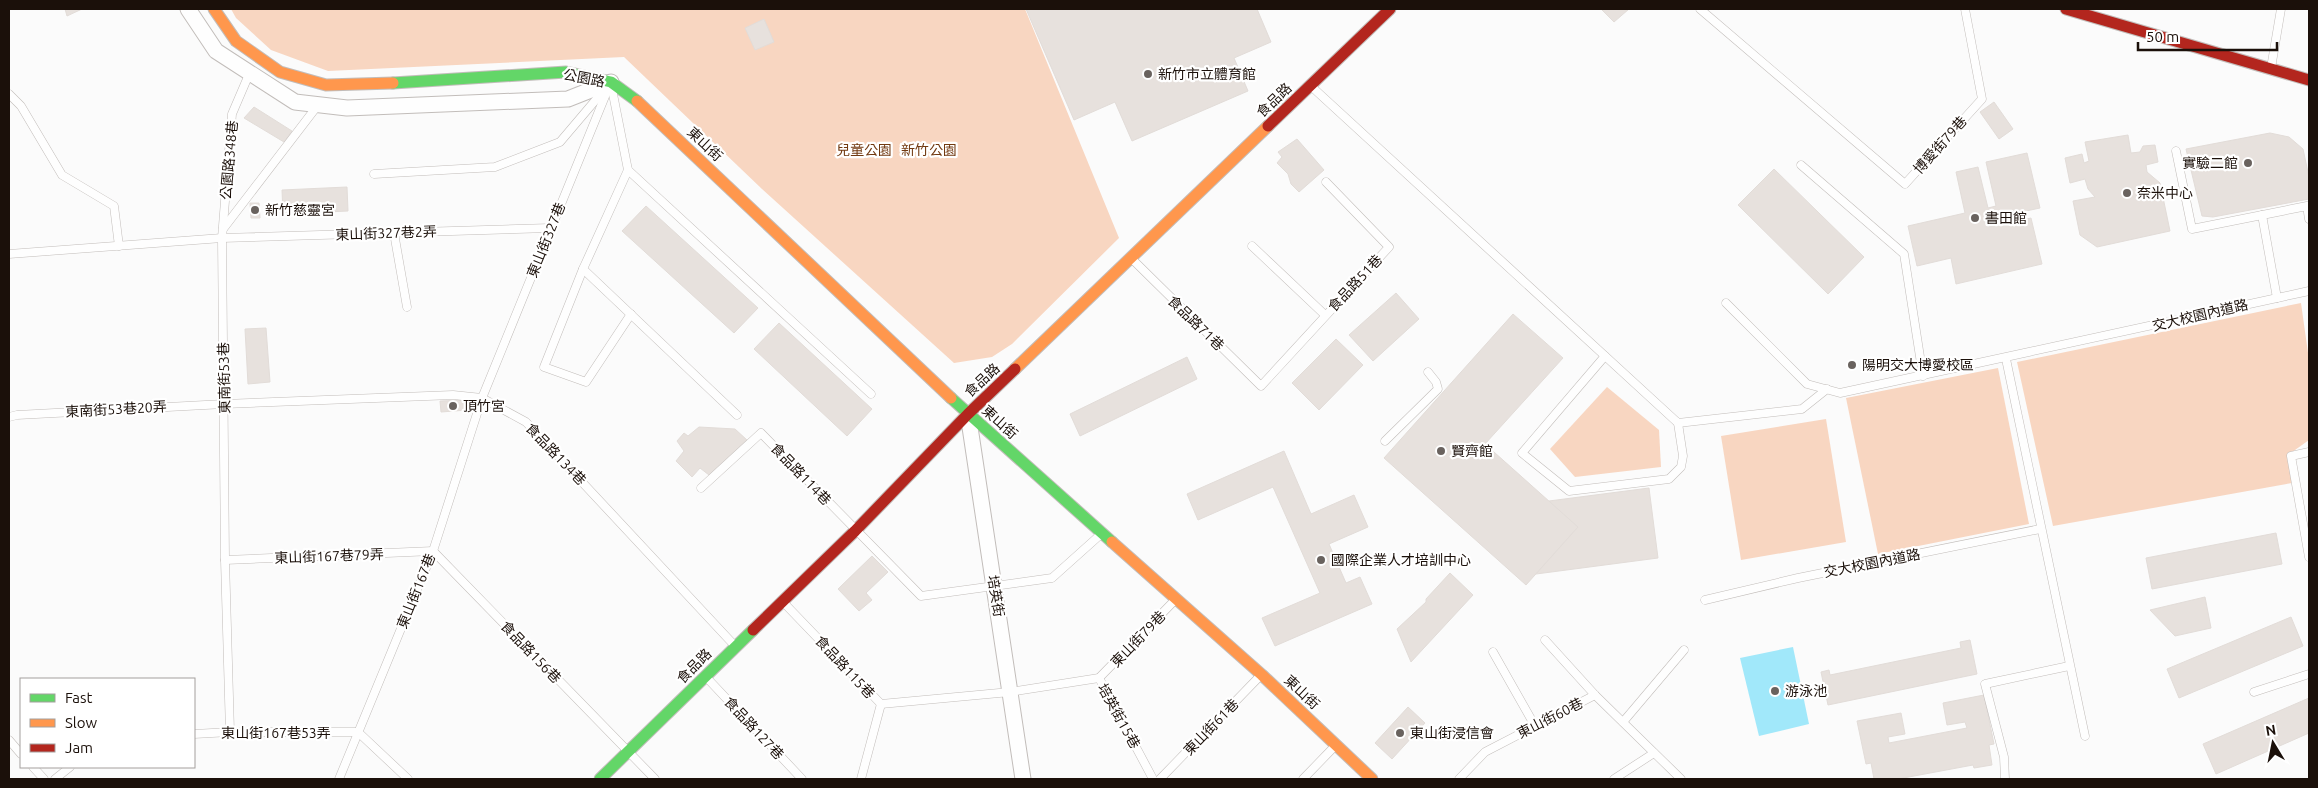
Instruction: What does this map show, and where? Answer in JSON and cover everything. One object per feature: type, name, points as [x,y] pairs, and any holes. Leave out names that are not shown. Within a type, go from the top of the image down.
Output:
[{"type":"street","name":"公園路","points":[[188,9],[216,51],[295,102],[347,108],[568,99],[611,82]]},
{"type":"street","name":"公園路","points":[[214,9],[236,41],[280,72],[326,85],[417,82],[566,72],[611,82]]},
{"type":"street","name":"食品路","points":[[600,779],[855,530],[968,414],[1132,259],[1390,9]]},
{"type":"street","points":[[2066,9],[2309,80]]},
{"type":"street","name":"東山街","points":[[611,82],[636,100],[968,414],[1262,675],[1372,779]]},
{"type":"street","name":"培英街","points":[[968,414],[1023,779]]},
{"type":"lane","name":"博愛街79巷","points":[[1700,9],[1905,184],[1982,99],[1965,9]]},
{"type":"lane","points":[[2271,68],[2281,9]]},
{"type":"lane","name":"公園路348巷","points":[[222,238],[232,114],[249,73],[258,57]]},
{"type":"lane","points":[[611,82],[628,170],[583,269],[544,367],[586,382],[631,314]]},
{"type":"lane","points":[[374,174],[495,167],[560,142],[611,82]]},
{"type":"lane","name":"東山街327巷","points":[[482,398],[611,82]]},
{"type":"lane","points":[[1311,86],[1678,423],[1683,456],[1681,467],[1669,479],[1569,491],[1522,453],[1605,356]]},
{"type":"lane","points":[[9,94],[21,106],[62,175],[114,206],[118,246]]},
{"type":"lane","points":[[223,229],[318,105]]},
{"type":"lane","points":[[2176,151],[2192,229],[2307,206],[2309,219]]},
{"type":"lane","points":[[1801,165],[1904,254],[1923,376]]},
{"type":"lane","points":[[628,170],[871,394]]},
{"type":"lane","name":"食品路51巷","points":[[1261,386],[1389,247],[1326,182]]},
{"type":"lane","points":[[2262,215],[2277,298]]},
{"type":"lane","name":"東山街327巷2弄","points":[[222,238],[550,228]]},
{"type":"lane","points":[[394,233],[407,307]]},
{"type":"lane","points":[[9,254],[222,238]]},
{"type":"lane","name":"東南街53巷","points":[[222,238],[225,560],[230,732]]},
{"type":"lane","points":[[1252,246],[1325,316]]},
{"type":"lane","name":"食品路71巷","points":[[1132,259],[1261,386]]},
{"type":"lane","points":[[583,269],[737,415]]},
{"type":"lane","name":"交大校園內道路","points":[[1726,303],[1807,384],[1840,393],[2309,292]]},
{"type":"lane","points":[[2006,358],[2040,530],[2085,736]]},
{"type":"lane","points":[[1385,442],[1438,389],[1436,382],[1428,372]]},
{"type":"lane","points":[[1678,423],[1802,409],[1826,389]]},
{"type":"lane","name":"食品路134巷","points":[[224,404],[453,395],[482,398],[526,422],[735,646]]},
{"type":"lane","name":"東山街167巷","points":[[338,779],[433,551],[482,398]]},
{"type":"lane","name":"東南街53巷20弄","points":[[9,417],[17,415],[224,404]]},
{"type":"lane","name":"食品路114巷","points":[[701,488],[761,433],[855,530]]},
{"type":"lane","points":[[2309,452],[2291,456],[2309,557]]},
{"type":"lane","points":[[855,530],[921,596],[1052,578],[1102,534]]},
{"type":"lane","name":"交大校園內道路","points":[[1705,600],[1798,578],[2040,530]]},
{"type":"lane","name":"東山街167巷79弄","points":[[225,560],[433,551]]},
{"type":"lane","name":"食品路156巷","points":[[433,551],[655,779]]},
{"type":"lane","name":"東山街79巷","points":[[1100,678],[1176,600]]},
{"type":"lane","name":"食品路115巷","points":[[783,601],[881,704],[1010,692]]},
{"type":"lane","points":[[1545,640],[1595,695]]},
{"type":"lane","points":[[1623,722],[1684,650]]},
{"type":"lane","points":[[1493,652],[1535,726]]},
{"type":"lane","points":[[2005,779],[2004,757],[1985,684],[2069,666]]},
{"type":"lane","points":[[2254,692],[2309,674]]},
{"type":"lane","name":"東山街61巷","points":[[1160,779],[1262,675]]},
{"type":"lane","name":"食品路127巷","points":[[705,676],[802,779]]},
{"type":"lane","name":"培英街15巷","points":[[1010,692],[1100,678],[1154,779]]},
{"type":"lane","name":"東山街60巷","points":[[1460,779],[1485,752],[1595,695],[1681,779]]},
{"type":"lane","points":[[861,779],[881,704]]},
{"type":"lane","name":"東山街167巷53弄","points":[[195,734],[230,732],[358,732]]},
{"type":"lane","points":[[358,732],[408,779]]},
{"type":"lane","points":[[9,740],[20,753]]},
{"type":"lane","points":[[1303,779],[1336,745]]},
{"type":"lane","points":[[1614,779],[1654,753]]},
{"type":"lane","points":[[34,768],[44,779]]},
{"type":"lane","points":[[55,779],[69,768]]},
{"type":"green space","name":"新竹公園","points":[[231,9],[1025,9],[1119,238],[1012,344],[992,357],[954,363],[762,189],[624,57],[328,71],[271,50],[236,18]]},
{"type":"green space","points":[[2301,303],[2309,360],[2309,440],[2288,455],[2292,483],[2053,526],[2017,362]]},
{"type":"green space","points":[[1998,368],[2029,524],[1878,554],[1846,398]]},
{"type":"green space","points":[[1607,387],[1659,430],[1661,467],[1575,477],[1550,449]]},
{"type":"green space","points":[[1826,419],[1846,542],[1741,560],[1721,436]]},
{"type":"water","name":"游泳池","points":[[1793,647],[1809,724],[1759,736],[1740,658]]},
{"type":"building","points":[[65,9],[82,9],[67,16]]},
{"type":"building","name":"新竹市立體育館","points":[[1026,9],[1257,9],[1271,42],[1234,58],[1248,91],[1132,141],[1115,102],[1074,120]]},
{"type":"building","points":[[1601,9],[1629,9],[1614,22]]},
{"type":"building","points":[[764,19],[774,42],[755,50],[745,28]]},
{"type":"building","points":[[1994,102],[2013,129],[1999,139],[1980,112]]},
{"type":"building","points":[[254,107],[292,131],[284,142],[244,118]]},
{"type":"building","name":"實驗二館","points":[[2270,133],[2289,137],[2303,149],[2309,177],[2309,199],[2213,217],[2202,216],[2186,149]]},
{"type":"building","name":"奈米中心","points":[[2128,135],[2131,153],[2140,152],[2143,146],[2155,145],[2158,162],[2146,165],[2147,172],[2160,183],[2170,231],[2097,247],[2080,235],[2073,201],[2095,197],[2088,189],[2085,179],[2070,183],[2065,158],[2082,154],[2084,163],[2089,161],[2085,142]]},
{"type":"building","points":[[1297,139],[1324,170],[1299,192],[1291,184],[1288,174],[1277,163],[1282,157],[1278,152]]},
{"type":"building","name":"書田館","points":[[2027,153],[2040,208],[2003,216],[2005,224],[2031,218],[2042,264],[1956,284],[1951,258],[1917,266],[1908,226],[1965,213],[1956,172],[1978,167],[1988,208],[1996,206],[1986,162]]},
{"type":"building","points":[[1774,169],[1864,257],[1828,294],[1738,205]]},
{"type":"building","points":[[347,187],[348,211],[283,214],[282,190]]},
{"type":"building","name":"新竹慈靈宮","points":[[250,203],[259,203],[260,218],[251,218]]},
{"type":"building","points":[[646,206],[758,308],[734,333],[622,231]]},
{"type":"building","points":[[1396,293],[1419,319],[1373,361],[1349,335]]},
{"type":"building","name":"賢齊館","points":[[1513,314],[1563,358],[1485,444],[1578,527],[1526,585],[1384,458]]},
{"type":"building","points":[[779,323],[872,409],[847,436],[754,349]]},
{"type":"building","points":[[266,328],[270,382],[248,384],[245,329]]},
{"type":"building","points":[[1336,339],[1363,365],[1319,410],[1292,383]]},
{"type":"building","points":[[1187,357],[1197,379],[1080,436],[1070,414]]},
{"type":"building","name":"頂竹宮","points":[[466,400],[467,410],[441,412],[440,401]]},
{"type":"building","points":[[699,427],[735,429],[747,440],[709,475],[700,468],[692,477],[676,461],[684,451],[677,441],[684,433],[688,436]]},
{"type":"building","name":"國際企業人才培訓中心","points":[[1284,451],[1311,514],[1354,495],[1368,527],[1329,544],[1346,583],[1360,577],[1372,604],[1275,646],[1262,618],[1320,593],[1273,487],[1198,520],[1187,494]]},
{"type":"building","points":[[1649,488],[1658,558],[1536,574],[1578,527],[1549,501]]},
{"type":"building","points":[[2276,533],[2282,564],[2152,589],[2146,558]]},
{"type":"building","points":[[872,556],[888,572],[866,593],[872,600],[859,611],[838,589]]},
{"type":"building","points":[[1450,573],[1473,595],[1411,662],[1397,629],[1426,602],[1426,599]]},
{"type":"building","points":[[2205,597],[2211,628],[2175,636],[2150,610]]},
{"type":"building","points":[[2291,617],[2303,646],[2179,698],[2167,669]]},
{"type":"building","points":[[1970,640],[1977,674],[1828,705],[1821,672],[1829,670],[1830,675],[1961,648],[1960,642]]},
{"type":"building","points":[[1984,695],[1994,744],[1989,745],[1992,765],[1974,768],[1973,765],[1898,779],[1874,779],[1871,763],[1866,764],[1857,721],[1901,713],[1905,734],[1888,737],[1889,743],[1967,728],[1965,722],[1947,725],[1943,703]]},
{"type":"building","points":[[2309,698],[2309,733],[2216,774],[2203,744]]},
{"type":"building","name":"東山街浸信會","points":[[1408,707],[1425,723],[1392,759],[1375,743]]},
{"type":"traffic: fast","points":[[393,83],[566,72],[611,82],[637,101]]},
{"type":"traffic: fast","points":[[951,398],[1112,542]]},
{"type":"traffic: fast","points":[[600,779],[753,630]]},
{"type":"traffic: slow","points":[[214,9],[236,41],[280,72],[326,85],[393,83]]},
{"type":"traffic: slow","points":[[637,101],[951,398]]},
{"type":"traffic: slow","points":[[1015,369],[1268,126]]},
{"type":"traffic: slow","points":[[1112,542],[1262,675],[1372,779]]},
{"type":"traffic: jam","points":[[1268,126],[1390,9]]},
{"type":"traffic: jam","points":[[2066,9],[2309,80]]},
{"type":"traffic: jam","points":[[753,630],[855,531],[968,414],[1015,369]]},
{"type":"place","name":"新竹市立體育館","points":[[1148,74]]},
{"type":"place","name":"實驗二館","points":[[2248,163]]},
{"type":"place","name":"奈米中心","points":[[2127,193]]},
{"type":"place","name":"新竹慈靈宮","points":[[255,210]]},
{"type":"place","name":"書田館","points":[[1975,218]]},
{"type":"place","name":"陽明交大博愛校區","points":[[1852,365]]},
{"type":"place","name":"頂竹宮","points":[[453,406]]},
{"type":"place","name":"賢齊館","points":[[1441,451]]},
{"type":"place","name":"國際企業人才培訓中心","points":[[1321,560]]},
{"type":"place","name":"游泳池","points":[[1775,691]]},
{"type":"place","name":"東山街浸信會","points":[[1400,733]]},
{"type":"park label","name":"兒童公園","points":[[864,150]]}]
